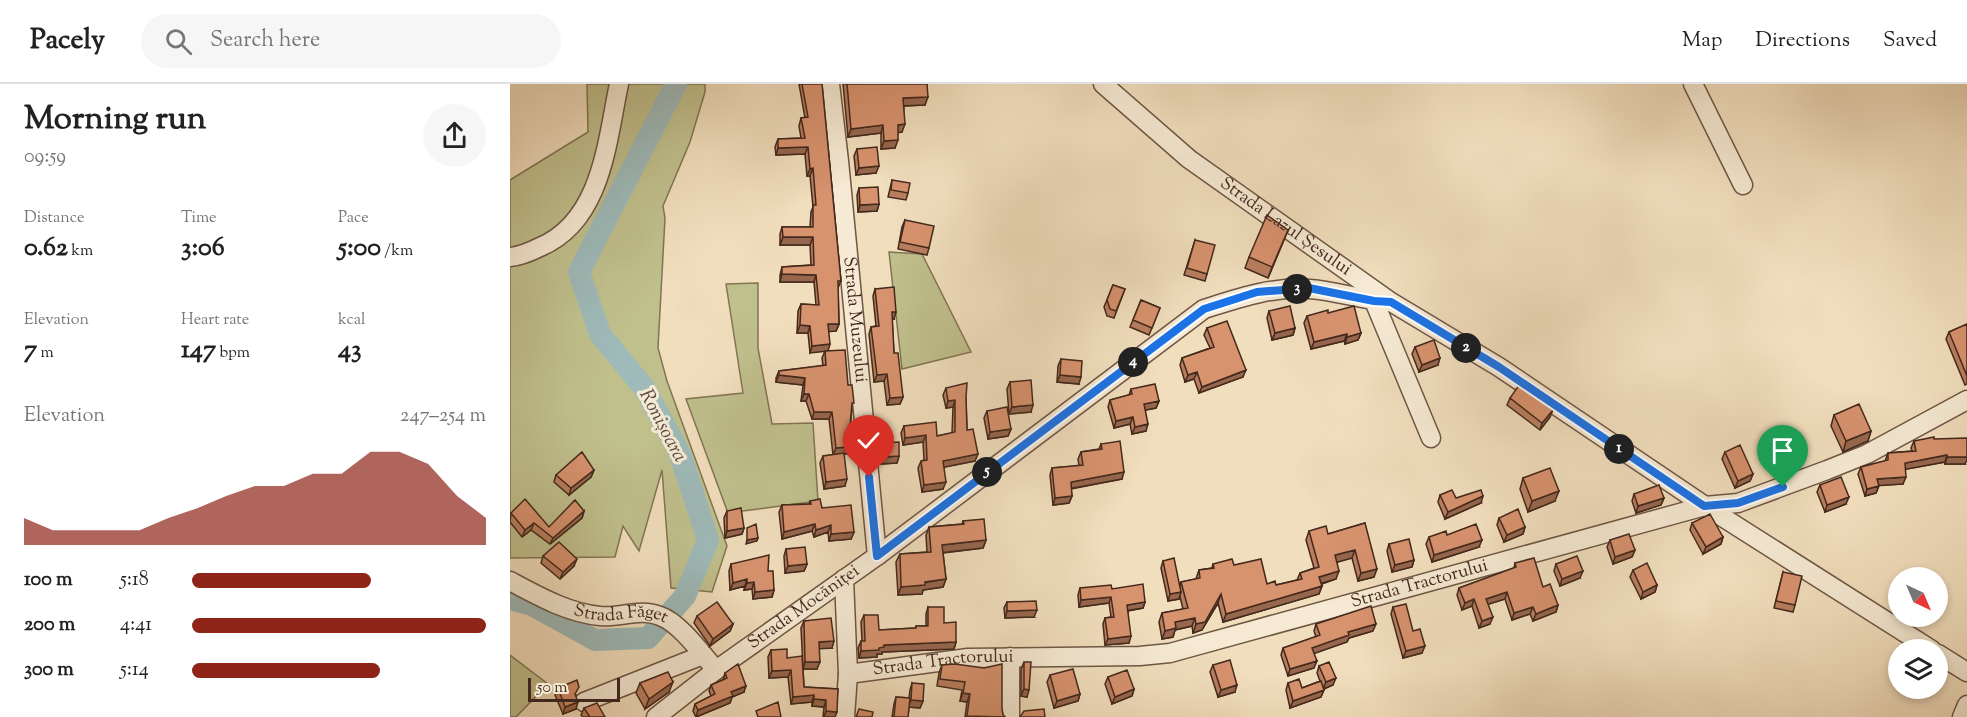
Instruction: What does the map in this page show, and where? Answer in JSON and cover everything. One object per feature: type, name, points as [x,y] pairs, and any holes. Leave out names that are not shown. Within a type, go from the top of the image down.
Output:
[{"type":"street","points":[[510,257],[520,256],[554,242],[580,216],[597,181],[619,84]]},
{"type":"street","name":"Strada Muzeului","points":[[830,84],[877,556]]},
{"type":"street","name":"Strada Lazul Șesului","points":[[1103,84],[1189,159],[1383,301],[1499,367],[1704,506],[1915,639]]},
{"type":"street","points":[[1693,84],[1743,185]]},
{"type":"street","name":"Strada Mocăniței","points":[[656,717],[716,670],[877,556],[1204,309],[1257,292],[1309,288],[1383,301]]},
{"type":"street","points":[[1383,301],[1431,438]]},
{"type":"street","name":"Strada Tractorului","points":[[848,674],[968,658],[1129,656],[1170,653],[1704,506],[1738,503],[1867,454],[1967,400]]},
{"type":"street","points":[[844,579],[848,674],[845,717]]},
{"type":"street","name":"Strada Făget","points":[[510,581],[576,611],[601,616],[637,613],[661,616],[678,629],[716,670]]},
{"type":"street","points":[[584,702],[703,655]]},
{"type":"street","points":[[1010,657],[1010,717]]},
{"type":"street","points":[[1948,660],[1967,672]]},
{"type":"street","points":[[1962,717],[1967,705]]},
{"type":"green space","points":[[587,84],[705,84],[705,92],[690,142],[663,206],[665,218],[658,348],[667,381],[727,546],[712,592],[671,588],[662,470],[639,551],[623,526],[615,557],[510,558],[510,180],[588,132]]},
{"type":"green space","points":[[889,252],[922,254],[971,352],[902,369]]},
{"type":"green space","points":[[758,283],[758,348],[772,424],[813,423],[818,501],[728,513],[686,399],[743,393],[726,284]]},
{"type":"green space","points":[[510,655],[548,684],[516,717],[510,717]]},
{"type":"building","points":[[802,84],[822,84],[841,281],[838,281],[839,324],[828,324],[830,344],[812,346],[810,326],[800,325],[801,304],[819,305],[816,275],[782,274],[782,267],[814,265],[813,237],[783,237],[782,227],[813,227],[813,205],[816,205],[813,168],[810,169],[808,147],[778,148],[778,139],[805,138],[801,118],[808,117]]},
{"type":"building","points":[[847,84],[927,84],[928,97],[903,98],[905,124],[898,125],[898,140],[884,141],[883,125],[851,129]]},
{"type":"building","points":[[877,147],[879,166],[859,168],[857,149]]},
{"type":"building","points":[[892,180],[910,183],[908,193],[891,190]]},
{"type":"building","points":[[878,187],[879,204],[860,205],[859,188]]},
{"type":"building","points":[[1267,215],[1288,230],[1272,267],[1249,257]]},
{"type":"building","points":[[905,220],[934,226],[929,248],[900,242]]},
{"type":"building","points":[[1195,240],[1215,245],[1207,274],[1187,268]]},
{"type":"building","points":[[1113,285],[1125,289],[1116,311],[1110,309],[1107,300]]},
{"type":"building","points":[[894,287],[896,312],[892,312],[894,353],[898,353],[903,397],[890,398],[887,374],[877,375],[871,327],[879,326],[875,289]]},
{"type":"building","points":[[1141,300],[1160,308],[1152,328],[1133,320]]},
{"type":"building","points":[[1290,306],[1295,328],[1275,333],[1269,311]]},
{"type":"building","points":[[1354,306],[1361,333],[1314,342],[1307,316]]},
{"type":"building","points":[[1227,321],[1246,370],[1202,387],[1197,372],[1188,375],[1182,358],[1214,347],[1207,328]]},
{"type":"building","points":[[1967,324],[1967,376],[1949,332]]},
{"type":"building","points":[[1434,340],[1440,358],[1422,365],[1415,347]]},
{"type":"building","points":[[845,350],[848,385],[852,385],[854,403],[852,403],[850,427],[856,427],[858,446],[836,448],[832,412],[814,412],[809,394],[804,394],[805,378],[779,375],[779,371],[826,365],[825,351]]},
{"type":"building","points":[[1061,359],[1082,361],[1081,377],[1060,375]]},
{"type":"building","points":[[1031,380],[1033,405],[1012,407],[1010,382]]},
{"type":"building","points":[[967,383],[967,430],[973,429],[978,454],[943,461],[946,482],[924,485],[921,461],[927,460],[926,435],[905,438],[904,426],[936,422],[937,436],[955,432],[955,400],[948,401],[946,388]]},
{"type":"building","points":[[1155,384],[1159,401],[1144,404],[1148,424],[1135,427],[1133,417],[1116,421],[1110,400],[1132,394],[1131,389]]},
{"type":"building","points":[[1519,385],[1553,410],[1542,423],[1510,398]]},
{"type":"building","points":[[1859,404],[1871,431],[1846,441],[1834,415]]},
{"type":"building","points":[[1007,407],[1011,429],[990,432],[987,411]]},
{"type":"building","points":[[1934,437],[1934,439],[1967,438],[1967,457],[1947,457],[1947,455],[1905,463],[1906,477],[1877,479],[1879,486],[1867,489],[1861,467],[1888,460],[1888,453],[1916,451],[1914,441]]},
{"type":"building","points":[[1120,441],[1124,472],[1071,482],[1072,496],[1055,498],[1052,468],[1083,465],[1081,452],[1102,449],[1101,444]]},
{"type":"building","points":[[899,442],[899,456],[883,457],[883,443]]},
{"type":"building","points":[[1740,445],[1753,474],[1738,481],[1725,452]]},
{"type":"building","points":[[582,452],[594,470],[571,488],[556,475]]},
{"type":"building","points":[[844,453],[847,479],[826,482],[823,456]]},
{"type":"building","points":[[1550,468],[1559,491],[1532,501],[1523,478]]},
{"type":"building","points":[[1841,477],[1849,497],[1827,505],[1820,485]]},
{"type":"building","points":[[1659,485],[1664,498],[1638,506],[1634,494]]},
{"type":"building","points":[[1452,490],[1456,498],[1481,490],[1483,496],[1448,512],[1440,495]]},
{"type":"building","points":[[525,499],[549,527],[575,500],[584,511],[553,538],[534,523],[525,530],[511,513]]},
{"type":"building","points":[[820,499],[822,508],[851,505],[854,532],[831,534],[831,525],[816,530],[815,524],[784,532],[782,505],[811,504],[810,501]]},
{"type":"building","points":[[741,508],[744,528],[727,531],[727,511]]},
{"type":"building","points":[[1518,509],[1525,527],[1507,535],[1499,518]]},
{"type":"building","points":[[1710,514],[1723,537],[1706,547],[1692,523]]},
{"type":"building","points":[[984,519],[986,540],[942,545],[946,579],[925,582],[925,585],[901,587],[900,554],[931,552],[929,527],[964,524],[963,521]]},
{"type":"building","points":[[1365,523],[1377,569],[1361,573],[1355,550],[1335,555],[1339,571],[1319,577],[1322,586],[1226,614],[1221,594],[1205,622],[1196,624],[1195,618],[1175,622],[1176,628],[1165,631],[1162,613],[1188,608],[1181,582],[1200,578],[1199,570],[1214,568],[1213,564],[1232,559],[1234,565],[1261,559],[1267,584],[1275,581],[1276,585],[1302,579],[1300,573],[1319,567],[1309,531],[1326,526],[1328,534]]},
{"type":"building","points":[[756,524],[758,538],[747,540],[747,528]]},
{"type":"building","points":[[1476,524],[1482,540],[1434,555],[1429,537],[1446,531],[1447,535]]},
{"type":"building","points":[[1629,534],[1635,550],[1615,557],[1610,540]]},
{"type":"building","points":[[1409,539],[1414,560],[1395,565],[1389,544]]},
{"type":"building","points":[[559,542],[577,559],[563,572],[543,556]]},
{"type":"building","points":[[805,547],[807,564],[788,566],[786,549]]},
{"type":"building","points":[[769,555],[768,571],[773,571],[774,590],[755,592],[754,582],[747,583],[747,579],[733,583],[731,564]]},
{"type":"building","points":[[1577,556],[1583,571],[1562,579],[1556,564]]},
{"type":"building","points":[[1174,558],[1181,592],[1170,594],[1163,561]]},
{"type":"building","points":[[1534,558],[1543,587],[1550,584],[1558,605],[1536,614],[1533,607],[1514,613],[1507,592],[1486,599],[1493,617],[1482,621],[1474,599],[1465,603],[1459,588],[1516,567],[1515,563]]},
{"type":"building","points":[[1647,563],[1657,585],[1643,592],[1633,570]]},
{"type":"building","points":[[1783,572],[1802,576],[1795,605],[1776,601]]},
{"type":"building","points":[[1143,584],[1145,602],[1127,605],[1131,636],[1108,639],[1105,618],[1114,617],[1111,597],[1081,600],[1080,588],[1111,585],[1112,589]]},
{"type":"building","points":[[1036,601],[1037,610],[1007,611],[1007,602]]},
{"type":"building","points":[[717,602],[733,624],[713,639],[697,616]]},
{"type":"building","points":[[1406,604],[1413,631],[1420,629],[1425,646],[1406,651],[1393,607]]},
{"type":"building","points":[[1371,606],[1376,624],[1348,632],[1349,635],[1312,648],[1317,661],[1290,669],[1283,648],[1320,635],[1316,624]]},
{"type":"building","points":[[928,607],[944,607],[944,623],[956,622],[956,642],[884,645],[879,650],[861,651],[861,641],[865,641],[864,615],[878,615],[879,630],[916,628],[916,626],[928,626]]},
{"type":"building","points":[[831,618],[834,641],[819,642],[820,662],[805,662],[804,621]]},
{"type":"building","points":[[787,649],[787,658],[802,656],[804,687],[838,689],[837,712],[826,711],[826,700],[814,699],[814,695],[793,697],[791,670],[772,671],[771,650]]},
{"type":"building","points":[[1230,660],[1237,685],[1221,690],[1213,665]]},
{"type":"building","points":[[1024,662],[1031,662],[1029,690],[1024,689]]},
{"type":"building","points":[[1329,662],[1336,678],[1326,682],[1319,666]]},
{"type":"building","points":[[738,664],[746,686],[731,692],[733,696],[698,710],[695,704],[715,694],[711,685],[727,678],[725,673]]},
{"type":"building","points":[[955,664],[984,668],[1002,664],[1002,709],[1005,717],[967,716],[970,694],[963,693],[965,682],[940,679],[942,665]]},
{"type":"building","points":[[1073,669],[1080,694],[1057,701],[1050,675]]},
{"type":"building","points":[[1127,670],[1134,689],[1115,697],[1108,677]]},
{"type":"building","points":[[668,672],[673,682],[649,699],[640,683]]},
{"type":"building","points":[[1299,679],[1302,688],[1321,681],[1324,690],[1293,701],[1288,683]]},
{"type":"building","points":[[577,680],[579,687],[575,694],[578,702],[565,707],[558,688]]},
{"type":"building","points":[[912,683],[924,684],[923,701],[911,700]]},
{"type":"building","points":[[896,697],[910,698],[908,717],[894,717]]},
{"type":"building","points":[[778,702],[781,717],[758,717],[756,711]]},
{"type":"building","points":[[597,703],[605,717],[590,717],[584,708]]},
{"type":"building","points":[[859,709],[873,712],[872,717],[856,717]]},
{"type":"building","points":[[1044,709],[1045,717],[1020,717],[1024,711]]},
{"type":"waterway","name":"Ronișoara","points":[[510,599],[532,605],[595,640],[648,638],[685,596],[708,540],[680,454],[645,389],[600,334],[579,272],[676,84]]},
{"type":"route","points":[[869,477],[877,556],[1204,309],[1257,292],[1309,288],[1374,301],[1391,302],[1499,367],[1704,506],[1738,503],[1783,487]]}]
